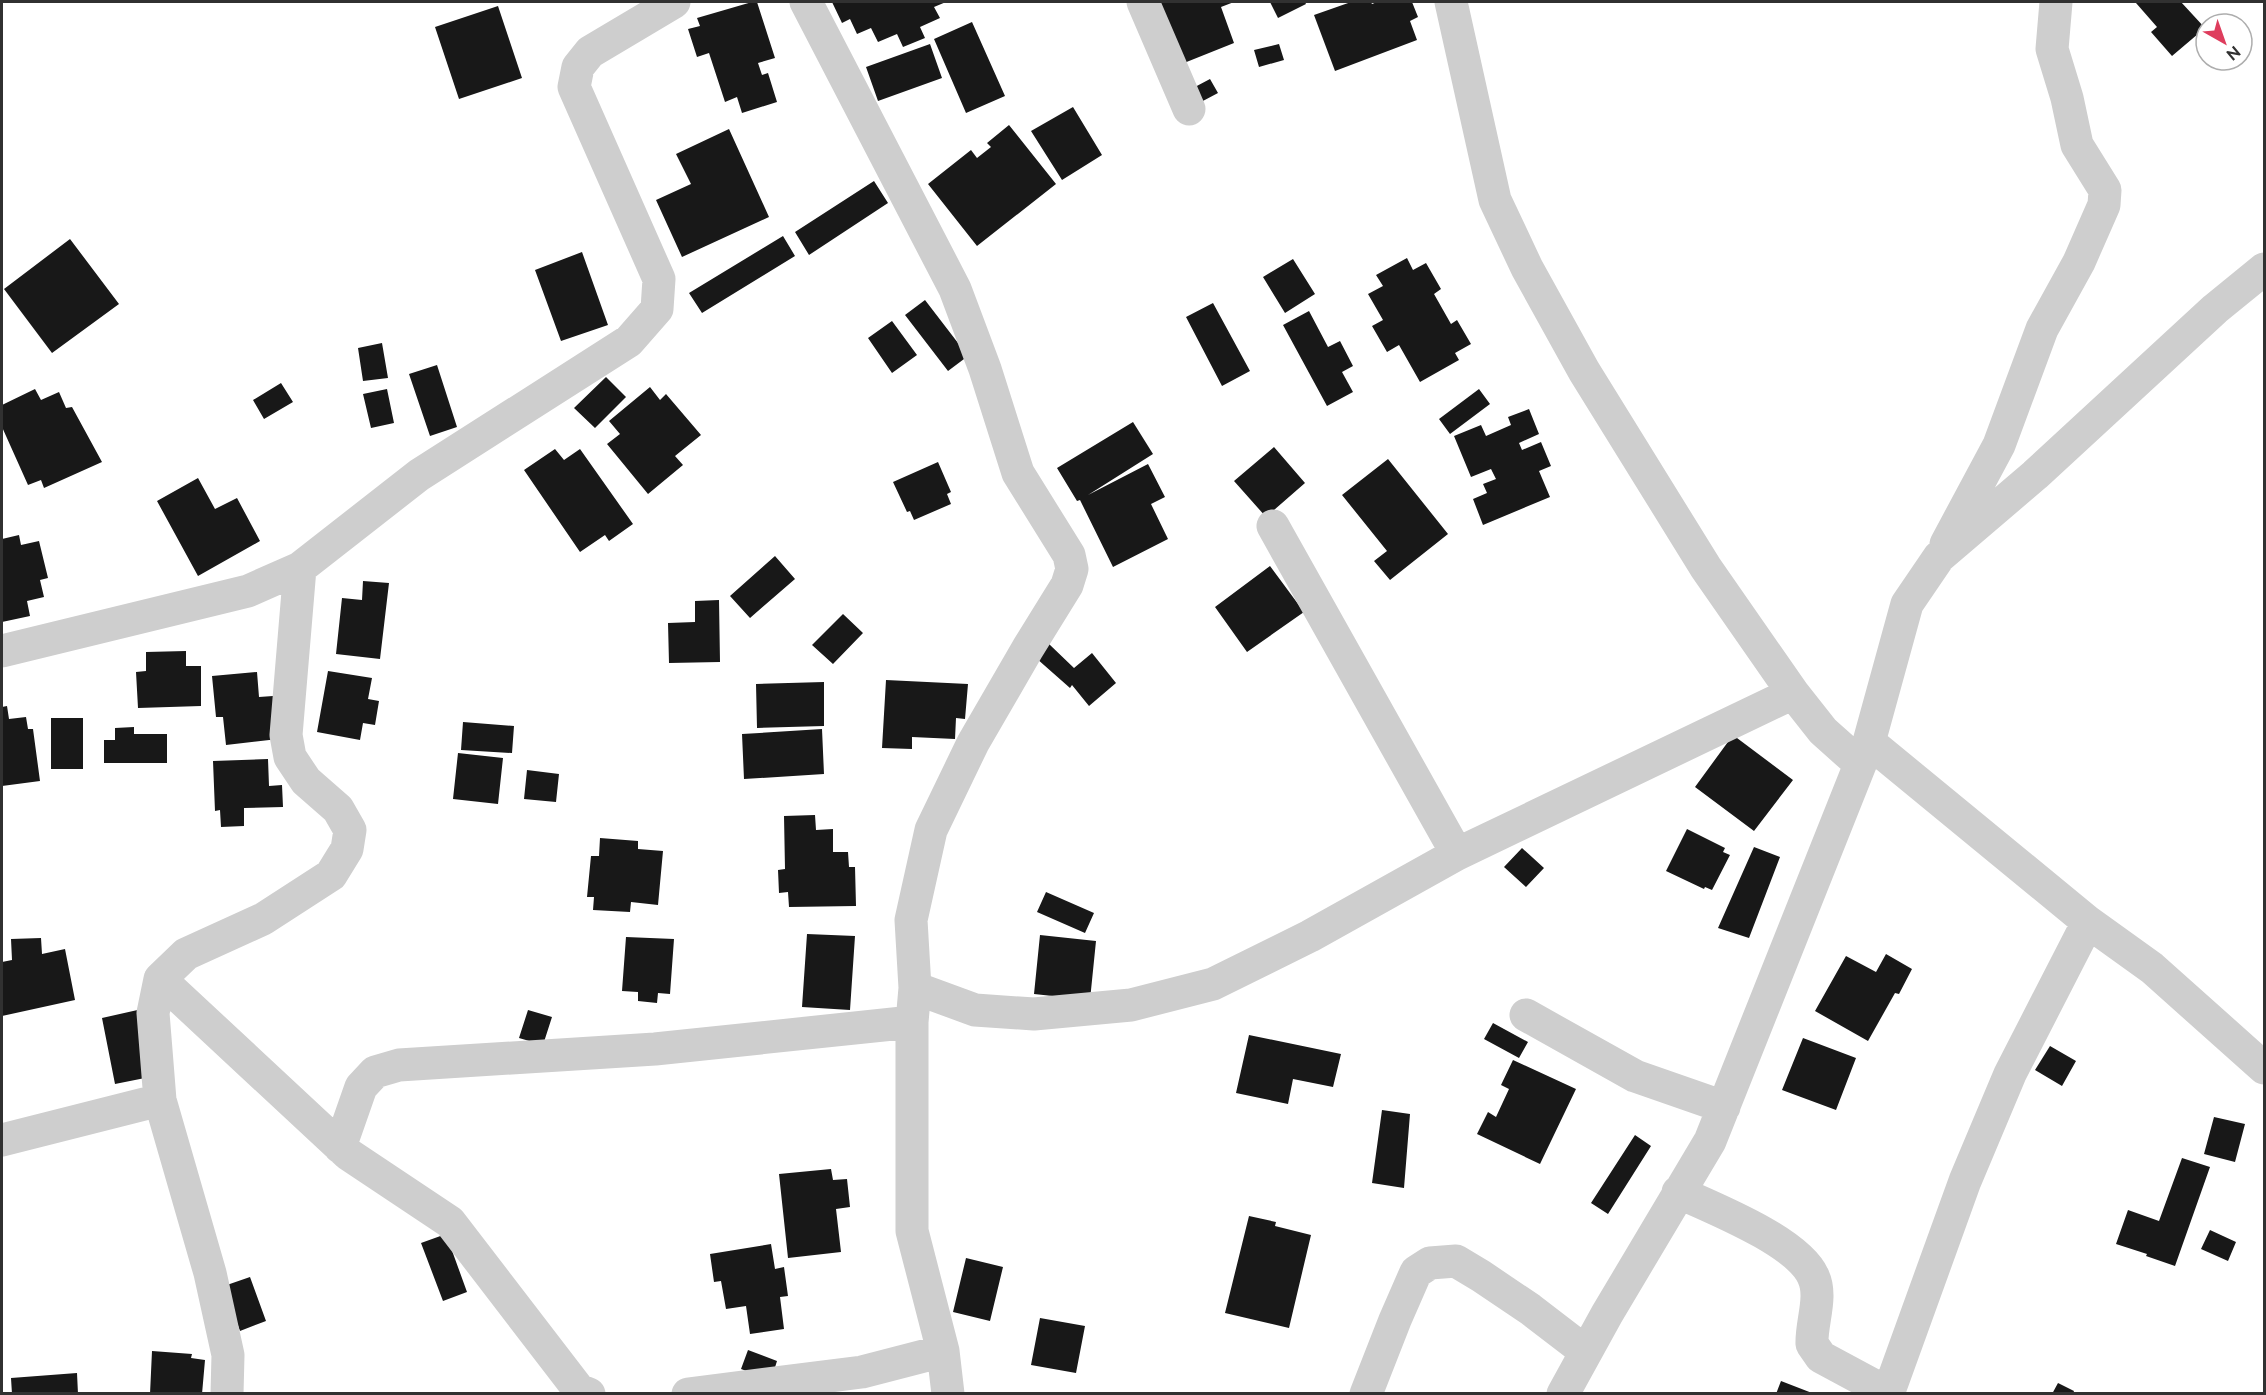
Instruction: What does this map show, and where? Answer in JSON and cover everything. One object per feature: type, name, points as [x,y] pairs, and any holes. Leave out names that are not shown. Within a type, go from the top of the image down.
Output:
[{"type":"street","points":[[2,651],[248,591],[300,568],[419,475],[628,341],[657,309],[658,279],[574,87],[578,67],[591,52],[674,2]]},
{"type":"street","points":[[806,2],[956,289],[985,369],[1018,473],[1069,555],[1072,569],[1068,585],[1028,648],[973,743],[931,830],[911,920],[915,988],[912,1022],[912,1231],[943,1351],[948,1394]]},
{"type":"street","points":[[1143,2],[1190,109]]},
{"type":"street","points":[[1451,2],[1495,200],[1527,268],[1584,371],[1706,568],[1793,693],[1823,731],[1864,753],[2152,968],[2265,1068]]},
{"type":"street","points":[[1563,1394],[1678,1192],[1710,1141],[1864,753],[1907,604],[1939,557],[2000,445],[2042,329],[2079,261],[2104,205],[2105,190],[2078,145],[2052,49],[2056,2]]},
{"type":"street","points":[[1939,557],[2035,475],[2215,309],[2265,269]]},
{"type":"street","points":[[1273,526],[1457,854]]},
{"type":"street","points":[[227,1394],[228,1355],[210,1273],[160,1100],[153,1013],[160,979],[186,954],[263,919],[331,875],[347,849],[350,830],[338,809],[306,781],[290,757],[286,735],[300,568]]},
{"type":"street","points":[[915,988],[975,1010],[1034,1014],[1131,1005],[1213,984],[1310,936],[1457,854],[1793,693]]},
{"type":"street","points":[[1678,1192],[1741,1221],[1799,1257],[1814,1276],[1817,1294],[1812,1344],[1821,1357],[1888,1393],[1965,1181],[2010,1074],[2088,922]]},
{"type":"street","points":[[160,979],[348,1154],[450,1222],[579,1390],[588,1394]]},
{"type":"street","points":[[1526,1015],[1635,1076],[1724,1107]]},
{"type":"street","points":[[340,1146],[361,1087],[375,1072],[399,1065],[655,1049],[912,1022]]},
{"type":"street","points":[[2,1140],[160,1100]]},
{"type":"street","points":[[1366,1394],[1416,1272],[1430,1263],[1456,1262],[1481,1275],[1586,1352]]},
{"type":"street","points":[[688,1394],[862,1372],[943,1351]]},
{"type":"building","points":[[757,2],[775,58],[758,63],[762,75],[768,73],[777,102],[742,113],[737,97],[725,102],[709,53],[697,57],[688,29],[700,26],[697,18]]},
{"type":"building","points":[[832,2],[946,2],[934,7],[940,18],[920,27],[925,38],[903,47],[897,34],[878,42],[871,28],[857,34],[850,19],[842,23]]},
{"type":"building","points":[[1160,2],[1234,2],[1221,7],[1234,43],[1184,63]]},
{"type":"building","points":[[1270,2],[1305,2],[1306,4],[1278,18]]},
{"type":"building","points":[[1351,2],[1371,2],[1372,4],[1412,2],[1418,17],[1410,21],[1417,40],[1335,71],[1314,15]]},
{"type":"building","points":[[2181,2],[2194,16],[2194,37],[2172,56],[2151,32],[2157,27],[2136,3]]},
{"type":"building","points":[[498,6],[522,78],[459,99],[435,27]]},
{"type":"building","points":[[972,22],[1005,96],[966,113],[934,39]]},
{"type":"building","points":[[930,44],[942,78],[878,101],[866,67]]},
{"type":"building","points":[[1279,44],[1284,60],[1259,67],[1254,50]]},
{"type":"building","points":[[1210,79],[1218,93],[1201,102],[1193,88]]},
{"type":"building","points":[[1073,107],[1102,155],[1062,180],[1031,131]]},
{"type":"building","points":[[1009,125],[1056,184],[977,246],[928,184],[971,150],[977,158],[991,147],[987,143]]},
{"type":"building","points":[[729,129],[769,217],[682,257],[656,200],[691,184],[676,154]]},
{"type":"building","points":[[874,181],[888,203],[809,255],[795,232]]},
{"type":"building","points":[[783,236],[795,256],[702,313],[689,293]]},
{"type":"building","points":[[70,239],[119,304],[52,353],[4,289]]},
{"type":"building","points":[[582,252],[608,325],[561,341],[535,270]]},
{"type":"building","points":[[1407,258],[1413,270],[1426,263],[1441,289],[1434,294],[1451,324],[1457,320],[1471,344],[1455,353],[1459,360],[1420,382],[1399,345],[1387,352],[1372,326],[1383,320],[1368,294],[1383,286],[1376,275]]},
{"type":"building","points":[[1293,259],[1315,294],[1285,313],[1263,277]]},
{"type":"building","points":[[925,300],[968,356],[948,371],[905,315]]},
{"type":"building","points":[[1213,303],[1250,371],[1222,386],[1186,317]]},
{"type":"building","points":[[1309,311],[1328,347],[1340,341],[1353,366],[1342,372],[1353,392],[1327,406],[1283,325]]},
{"type":"building","points":[[892,321],[917,355],[892,373],[868,338]]},
{"type":"building","points":[[382,343],[388,378],[363,381],[358,348]]},
{"type":"building","points":[[437,365],[457,427],[430,436],[409,374]]},
{"type":"building","points":[[606,377],[626,397],[595,428],[574,408]]},
{"type":"building","points":[[281,383],[293,402],[264,419],[253,400]]},
{"type":"building","points":[[650,387],[660,400],[666,394],[701,435],[675,456],[683,465],[648,494],[607,444],[620,434],[609,421]]},
{"type":"building","points":[[35,389],[41,400],[59,392],[66,408],[72,407],[102,462],[44,488],[41,480],[28,485],[2,427],[2,405]]},
{"type":"building","points":[[387,389],[394,423],[371,428],[363,394]]},
{"type":"building","points":[[1479,389],[1490,404],[1450,434],[1439,419]]},
{"type":"building","points":[[1529,409],[1539,434],[1519,443],[1522,450],[1541,442],[1551,466],[1539,471],[1550,497],[1483,525],[1473,499],[1487,493],[1483,484],[1496,479],[1491,469],[1471,477],[1454,436],[1481,425],[1486,436],[1511,425],[1508,417]]},
{"type":"building","points":[[1133,422],[1153,454],[1088,495],[1148,464],[1165,497],[1151,504],[1168,539],[1113,567],[1080,500],[1077,501],[1057,468]]},
{"type":"building","points":[[1274,447],[1305,483],[1266,517],[1234,481]]},
{"type":"building","points":[[555,449],[564,460],[580,449],[633,524],[609,541],[605,535],[580,552],[524,470]]},
{"type":"building","points":[[1388,459],[1448,534],[1390,580],[1374,561],[1387,551],[1342,495]]},
{"type":"building","points":[[938,462],[951,492],[947,494],[951,504],[914,520],[910,511],[907,512],[893,482]]},
{"type":"building","points":[[198,478],[215,509],[237,498],[260,541],[198,576],[157,501]]},
{"type":"building","points":[[19,535],[21,545],[39,541],[48,578],[40,580],[44,597],[27,601],[30,616],[2,622],[2,539]]},
{"type":"building","points":[[775,556],[795,579],[750,618],[730,596]]},
{"type":"building","points":[[1270,566],[1304,612],[1247,652],[1215,607]]},
{"type":"building","points":[[363,581],[389,583],[380,659],[336,654],[342,598],[362,600]]},
{"type":"building","points":[[719,600],[720,662],[669,663],[668,623],[695,622],[695,601]]},
{"type":"building","points":[[843,614],[863,633],[833,664],[812,645]]},
{"type":"building","points":[[1049,644],[1074,668],[1092,653],[1116,683],[1089,706],[1072,685],[1070,688],[1036,658]]},
{"type":"building","points":[[186,651],[186,666],[201,666],[201,706],[138,708],[136,672],[146,671],[146,652]]},
{"type":"building","points":[[328,671],[372,678],[368,699],[379,701],[375,725],[363,723],[360,740],[317,732]]},
{"type":"building","points":[[257,672],[259,697],[273,696],[278,739],[226,745],[223,717],[216,717],[212,676]]},
{"type":"building","points":[[886,680],[968,684],[965,719],[956,718],[955,739],[912,737],[912,749],[882,748]]},
{"type":"building","points":[[824,682],[824,726],[757,728],[756,684]]},
{"type":"building","points":[[7,706],[9,719],[26,717],[28,729],[33,729],[40,781],[2,786],[2,707]]},
{"type":"building","points":[[51,718],[83,718],[83,769],[51,769]]},
{"type":"building","points":[[463,722],[514,726],[512,753],[461,750]]},
{"type":"building","points":[[134,727],[134,734],[167,734],[167,763],[104,763],[104,740],[115,740],[115,728]]},
{"type":"building","points":[[822,729],[824,774],[744,779],[742,734]]},
{"type":"building","points":[[1733,735],[1793,780],[1754,831],[1695,787]]},
{"type":"building","points":[[458,753],[503,758],[498,804],[453,799]]},
{"type":"building","points":[[268,759],[269,786],[282,785],[283,807],[244,808],[244,826],[221,827],[220,810],[215,811],[213,761]]},
{"type":"building","points":[[527,770],[559,774],[556,802],[524,799]]},
{"type":"building","points":[[815,815],[816,830],[833,829],[833,852],[848,852],[849,867],[855,867],[856,906],[789,907],[788,892],[779,893],[778,870],[785,869],[784,816]]},
{"type":"building","points":[[1687,829],[1725,848],[1723,852],[1730,855],[1712,890],[1705,887],[1704,889],[1666,871]]},
{"type":"building","points":[[600,838],[638,841],[638,849],[663,851],[658,905],[631,902],[630,912],[593,910],[594,897],[587,897],[591,856],[599,856]]},
{"type":"building","points":[[1754,847],[1780,857],[1749,938],[1718,928]]},
{"type":"building","points":[[1522,848],[1544,868],[1526,887],[1504,867]]},
{"type":"building","points":[[1046,892],[1094,913],[1085,933],[1037,912]]},
{"type":"building","points":[[807,934],[855,936],[850,1010],[802,1007]]},
{"type":"building","points":[[1040,935],[1096,941],[1090,1000],[1034,994]]},
{"type":"building","points":[[626,937],[674,939],[670,994],[658,993],[657,1003],[638,1001],[638,992],[622,991]]},
{"type":"building","points":[[41,938],[42,954],[65,949],[75,1000],[2,1016],[2,962],[12,960],[11,939]]},
{"type":"building","points":[[1886,954],[1912,969],[1899,994],[1895,993],[1868,1041],[1815,1011],[1846,956],[1876,972]]},
{"type":"building","points":[[142,1009],[155,1076],[115,1084],[102,1018]]},
{"type":"building","points":[[528,1010],[552,1017],[543,1045],[519,1038]]},
{"type":"building","points":[[1493,1023],[1528,1042],[1519,1058],[1484,1039]]},
{"type":"building","points":[[1249,1035],[1341,1054],[1333,1087],[1293,1079],[1288,1104],[1236,1093]]},
{"type":"building","points":[[1803,1038],[1856,1058],[1836,1110],[1782,1090]]},
{"type":"building","points":[[2050,1046],[2076,1061],[2062,1086],[2035,1070]]},
{"type":"building","points":[[1513,1060],[1576,1089],[1540,1164],[1477,1134],[1488,1112],[1496,1117],[1509,1089],[1501,1085]]},
{"type":"building","points":[[1382,1110],[1410,1114],[1404,1188],[1372,1183]]},
{"type":"building","points":[[2214,1117],[2245,1124],[2235,1162],[2204,1154]]},
{"type":"building","points":[[1635,1135],[1651,1146],[1608,1214],[1591,1203]]},
{"type":"building","points":[[2182,1158],[2210,1167],[2175,1266],[2116,1244],[2128,1210],[2159,1221]]},
{"type":"building","points":[[831,1169],[833,1180],[847,1179],[850,1207],[836,1209],[841,1252],[788,1258],[779,1174]]},
{"type":"building","points":[[1249,1216],[1276,1222],[1275,1226],[1311,1235],[1289,1328],[1225,1313]]},
{"type":"building","points":[[2210,1230],[2236,1242],[2228,1261],[2201,1249]]},
{"type":"building","points":[[446,1234],[467,1292],[443,1301],[421,1243]]},
{"type":"building","points":[[771,1244],[775,1269],[784,1267],[788,1296],[780,1297],[784,1329],[750,1334],[746,1306],[726,1309],[721,1281],[714,1282],[710,1254]]},
{"type":"building","points":[[966,1258],[1003,1267],[990,1321],[953,1312]]},
{"type":"building","points":[[250,1277],[266,1321],[240,1331],[224,1286]]},
{"type":"building","points":[[1040,1318],[1085,1326],[1076,1373],[1031,1365]]},
{"type":"building","points":[[748,1350],[777,1361],[771,1380],[741,1369]]},
{"type":"building","points":[[152,1351],[192,1354],[191,1358],[205,1360],[202,1394],[150,1394]]},
{"type":"building","points":[[77,1373],[78,1394],[12,1394],[11,1378]]},
{"type":"building","points":[[1781,1381],[1812,1393],[1812,1394],[1776,1394]]},
{"type":"building","points":[[2058,1383],[2074,1391],[2073,1394],[2052,1394]]}]
